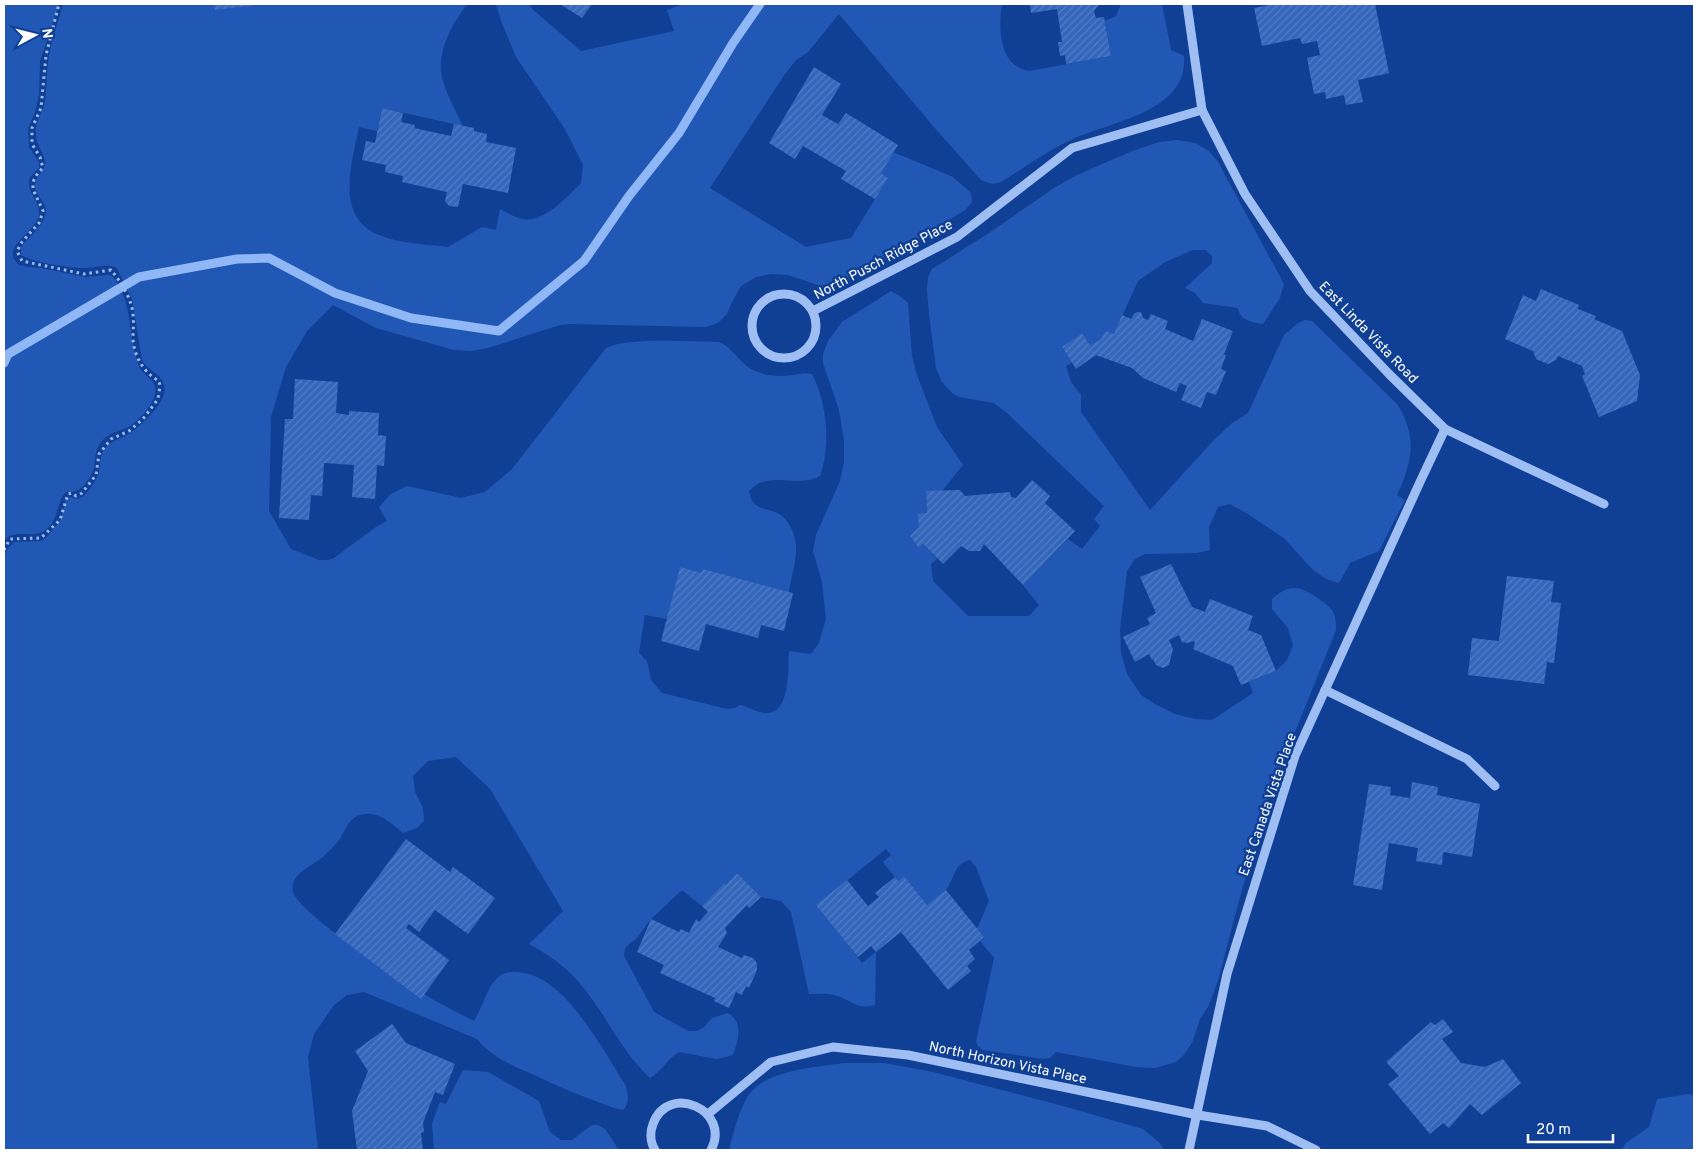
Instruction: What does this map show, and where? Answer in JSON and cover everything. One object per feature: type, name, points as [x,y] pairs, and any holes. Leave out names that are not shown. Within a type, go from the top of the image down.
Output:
[{"type":"street","name":"East Linda Vista Road","points":[[1187,4],[1202,110],[1245,194],[1310,292],[1389,374],[1446,429],[1604,504]]},
{"type":"street","name":"North Pusch Ridge Place","points":[[813,311],[958,237],[1072,148],[1202,110]]},
{"type":"street","name":"North Pusch Ridge Place","points":[[788,294],[798,297],[813,311],[816,321],[816,332],[806,350],[797,356],[787,358],[776,357],[767,353],[754,336],[752,326],[754,315],[767,299],[777,295],[788,294]]},
{"type":"street","name":"East Canada Vista Place","points":[[1189,1150],[1227,974],[1295,756],[1446,429]]},
{"type":"street","points":[[1326,690],[1467,759],[1495,786]]},
{"type":"street","name":"North Horizon Vista Place","points":[[708,1114],[771,1062],[833,1047],[908,1055],[1198,1114],[1267,1126],[1316,1150]]},
{"type":"street","points":[[655,1150],[651,1138],[655,1118],[670,1105],[680,1103],[691,1103],[708,1114],[715,1134],[711,1150]]},
{"type":"path","points":[[4,550],[10,540],[41,538],[60,520],[68,494],[72,493],[76,496],[82,493],[96,475],[99,454],[111,439],[129,431],[143,419],[158,399],[160,386],[159,381],[152,377],[139,362],[133,342],[134,314],[124,287],[111,270],[84,274],[22,261],[17,251],[22,242],[39,223],[42,211],[33,192],[32,183],[36,175],[43,168],[40,157],[32,144],[32,128],[41,108],[46,55],[59,4]]},
{"type":"shaded area","points":[[4,4],[59,4],[40,61],[39,95],[35,112],[28,128],[29,147],[39,162],[39,168],[30,177],[29,183],[39,213],[33,226],[15,246],[13,258],[19,265],[28,267],[85,277],[112,276],[124,297],[135,355],[139,366],[141,371],[153,382],[155,391],[150,405],[137,421],[109,435],[99,445],[93,471],[88,480],[83,487],[75,492],[68,492],[62,496],[56,516],[46,530],[35,534],[13,535],[4,541]]},
{"type":"shaded area","points":[[63,4],[467,4],[448,36],[441,62],[444,85],[463,126],[382,108],[377,131],[359,127],[350,172],[351,202],[356,215],[365,227],[387,238],[448,247],[482,227],[496,230],[500,209],[522,219],[538,217],[554,208],[581,183],[583,165],[565,129],[516,57],[496,4],[529,4],[532,9],[581,51],[674,31],[667,10],[684,4],[1002,4],[1000,24],[1006,54],[1019,68],[1029,71],[1111,56],[1105,21],[1116,16],[1121,4],[1162,4],[1171,50],[1184,56],[1183,72],[1177,86],[1166,98],[1137,115],[1064,143],[1001,182],[992,184],[981,180],[839,14],[808,52],[796,60],[785,74],[710,188],[806,247],[851,238],[888,178],[881,173],[893,152],[953,177],[971,193],[972,202],[965,210],[892,256],[844,281],[821,286],[788,275],[771,274],[756,277],[741,286],[727,314],[718,323],[706,327],[569,324],[560,325],[488,348],[471,351],[454,350],[376,328],[333,305],[307,331],[286,367],[271,417],[269,511],[291,549],[319,560],[328,560],[334,558],[387,521],[379,507],[391,494],[407,486],[461,498],[485,492],[512,469],[606,348],[617,345],[645,341],[719,342],[728,347],[746,366],[761,373],[777,376],[812,374],[821,398],[826,424],[826,451],[820,476],[799,481],[769,480],[758,483],[749,491],[751,498],[757,506],[781,515],[787,521],[793,533],[796,551],[789,592],[703,569],[701,573],[680,568],[667,619],[645,615],[639,653],[647,661],[651,680],[662,693],[727,709],[740,705],[764,713],[775,711],[780,706],[787,688],[789,651],[811,654],[819,643],[826,619],[822,582],[813,551],[816,535],[840,481],[844,462],[844,440],[839,410],[823,363],[823,354],[828,341],[842,322],[891,291],[908,303],[912,356],[917,375],[937,427],[963,465],[942,491],[926,492],[927,513],[919,527],[919,548],[923,544],[937,559],[931,564],[933,581],[968,616],[1029,616],[1039,605],[1023,585],[1068,539],[1082,549],[1100,526],[1094,519],[1104,506],[1007,413],[994,403],[959,397],[952,393],[942,382],[936,368],[929,314],[928,277],[932,269],[989,233],[1054,188],[1077,175],[1130,152],[1159,142],[1177,140],[1195,143],[1209,151],[1218,162],[1284,284],[1280,298],[1263,324],[1251,321],[1241,316],[1238,308],[1203,303],[1195,293],[1185,288],[1212,263],[1212,256],[1205,250],[1193,250],[1165,262],[1138,281],[1114,334],[1106,331],[1100,340],[1090,345],[1082,333],[1062,347],[1072,363],[1066,366],[1071,382],[1081,395],[1081,412],[1150,510],[1214,440],[1232,423],[1248,413],[1284,335],[1298,323],[1305,320],[1312,321],[1397,404],[1408,427],[1410,450],[1406,472],[1397,495],[1405,500],[1379,551],[1350,563],[1339,583],[1326,579],[1312,569],[1285,539],[1230,504],[1218,507],[1209,527],[1210,550],[1197,553],[1145,554],[1135,559],[1127,571],[1120,629],[1121,653],[1127,674],[1141,695],[1175,714],[1195,719],[1212,720],[1253,693],[1249,682],[1276,671],[1287,660],[1293,646],[1288,628],[1272,609],[1272,599],[1280,593],[1292,588],[1309,593],[1330,608],[1336,621],[1336,630],[1267,802],[1218,981],[1208,1007],[1200,1019],[1192,1043],[1183,1056],[1176,1062],[1155,1068],[1136,1067],[1056,1052],[1050,1058],[1043,1059],[983,1050],[976,1042],[994,958],[980,941],[984,937],[977,929],[989,901],[976,867],[970,860],[960,865],[946,890],[927,905],[904,876],[898,881],[883,862],[891,855],[886,849],[818,904],[862,963],[876,952],[875,1005],[864,1006],[834,995],[809,994],[791,912],[781,901],[761,897],[737,873],[726,885],[724,883],[702,906],[682,890],[651,919],[636,939],[625,949],[624,956],[654,1012],[688,1031],[696,1031],[703,1028],[712,1018],[728,1013],[736,1021],[738,1032],[737,1044],[733,1055],[717,1059],[679,1052],[650,1078],[621,1043],[578,981],[555,960],[529,944],[563,911],[490,789],[456,757],[428,761],[413,776],[415,792],[423,808],[424,821],[417,828],[403,833],[382,817],[370,814],[357,816],[346,827],[339,840],[328,852],[299,874],[293,885],[293,892],[312,914],[352,946],[412,987],[474,1021],[492,984],[501,975],[509,972],[518,972],[539,978],[554,988],[569,1002],[595,1036],[626,1086],[628,1102],[623,1110],[552,1083],[495,1056],[477,1039],[364,992],[347,995],[334,1005],[314,1034],[308,1057],[318,1150],[4,1150],[4,556],[14,542],[41,541],[47,537],[60,521],[66,500],[70,497],[81,498],[94,484],[99,472],[101,455],[108,445],[133,431],[143,422],[159,404],[165,391],[160,377],[147,367],[142,360],[132,299],[117,268],[113,266],[69,267],[26,258],[21,255],[21,247],[42,223],[46,212],[44,203],[35,189],[35,182],[45,165],[38,144],[36,130],[45,101],[50,48]]},
{"type":"shaded area","points":[[845,1063],[884,1063],[933,1072],[1063,1106],[1143,1129],[1160,1143],[1164,1150],[729,1150],[742,1109],[748,1096],[756,1087],[766,1080],[792,1071]]},
{"type":"shaded area","points":[[463,1070],[488,1072],[539,1101],[550,1132],[561,1140],[572,1140],[592,1125],[598,1125],[605,1129],[619,1150],[434,1150],[432,1123],[440,1102],[446,1104]]},
{"type":"shaded area","points":[[1689,1094],[1694,1096],[1694,1150],[1621,1150],[1626,1143],[1649,1127],[1657,1099]]},
{"type":"building","points":[[214,4],[255,4],[255,5],[215,10]]},
{"type":"building","points":[[560,4],[592,4],[582,18]]},
{"type":"building","points":[[1030,4],[1098,4],[1094,11],[1096,18],[1104,17],[1111,56],[1066,64],[1065,55],[1060,56],[1058,42],[1062,42],[1057,9],[1031,13]]},
{"type":"building","points":[[1275,4],[1375,4],[1389,73],[1358,80],[1363,102],[1346,105],[1344,95],[1326,99],[1325,92],[1314,94],[1307,58],[1320,55],[1317,41],[1302,44],[1300,38],[1262,46],[1254,8]]},
{"type":"building","points":[[814,67],[841,84],[822,115],[838,124],[846,113],[898,145],[881,173],[888,178],[875,199],[841,179],[846,171],[803,146],[795,159],[769,143]]},
{"type":"building","points":[[382,108],[403,113],[401,122],[415,125],[414,128],[451,136],[454,124],[474,128],[474,131],[487,134],[486,142],[516,148],[508,193],[463,184],[458,207],[449,206],[445,201],[447,192],[402,182],[403,176],[385,172],[386,165],[362,160],[366,141],[375,143]]},
{"type":"building","points":[[1541,289],[1579,305],[1578,309],[1596,316],[1594,319],[1622,331],[1640,375],[1637,401],[1599,417],[1582,376],[1585,374],[1582,366],[1558,356],[1556,360],[1548,364],[1536,359],[1533,351],[1505,339],[1523,295],[1536,301]]},
{"type":"building","points":[[1137,312],[1141,312],[1143,318],[1148,320],[1151,314],[1168,321],[1165,329],[1193,341],[1202,319],[1233,331],[1224,354],[1226,355],[1221,369],[1226,371],[1216,395],[1207,392],[1201,408],[1181,400],[1187,386],[1180,383],[1176,392],[1143,378],[1132,368],[1096,355],[1076,369],[1062,347],[1082,333],[1090,345],[1100,340],[1106,331],[1114,334],[1122,315],[1131,319]]},
{"type":"building","points":[[295,379],[338,382],[336,413],[349,415],[349,411],[379,413],[378,435],[386,436],[384,466],[377,465],[375,499],[352,497],[354,465],[324,463],[322,496],[311,495],[309,520],[279,518],[285,419],[293,419]]},
{"type":"building","points":[[1032,480],[1050,496],[1045,503],[1075,531],[1023,585],[984,544],[980,551],[969,551],[961,546],[943,564],[923,544],[919,548],[910,536],[919,527],[918,514],[927,513],[926,491],[960,490],[965,496],[1010,492],[1011,497],[1016,498]]},
{"type":"building","points":[[1171,564],[1192,607],[1205,612],[1210,599],[1253,616],[1248,630],[1261,635],[1276,671],[1241,685],[1233,666],[1193,649],[1195,641],[1182,642],[1179,635],[1169,640],[1173,649],[1169,665],[1163,668],[1156,665],[1149,654],[1135,662],[1123,637],[1150,624],[1147,618],[1156,613],[1140,577]]},
{"type":"building","points":[[680,567],[701,573],[703,569],[793,593],[784,631],[761,625],[758,638],[706,624],[699,651],[661,641]]},
{"type":"building","points":[[1507,576],[1554,581],[1551,602],[1561,603],[1554,663],[1547,662],[1544,684],[1468,675],[1472,638],[1499,641]]},
{"type":"building","points":[[1412,782],[1438,787],[1437,795],[1480,804],[1472,857],[1443,852],[1442,865],[1416,861],[1418,848],[1389,843],[1382,890],[1353,885],[1369,784],[1391,787],[1390,795],[1410,798]]},
{"type":"building","points":[[406,839],[450,872],[453,867],[495,898],[468,934],[435,910],[419,932],[409,924],[406,928],[449,960],[421,999],[335,934]]},
{"type":"building","points":[[737,873],[761,897],[749,908],[747,905],[725,928],[727,933],[718,947],[742,958],[744,955],[753,958],[757,963],[757,970],[749,988],[746,986],[742,995],[736,992],[729,1008],[714,1001],[715,998],[660,973],[664,965],[637,952],[651,919],[679,932],[681,929],[689,933],[696,919],[699,922],[708,912],[702,906],[724,883],[726,885]]},
{"type":"building","points":[[904,876],[927,905],[946,890],[984,937],[969,950],[975,959],[967,966],[971,971],[948,990],[901,932],[876,952],[871,946],[858,957],[816,905],[847,880],[868,906],[879,897],[875,893],[895,877],[898,881]]},
{"type":"building","points":[[1443,1019],[1453,1032],[1442,1039],[1461,1063],[1485,1067],[1503,1059],[1521,1083],[1482,1115],[1470,1104],[1449,1128],[1443,1123],[1430,1134],[1388,1084],[1399,1076],[1386,1062],[1431,1022],[1435,1025]]},
{"type":"building","points":[[392,1024],[406,1043],[455,1064],[443,1095],[435,1092],[423,1123],[424,1132],[421,1133],[423,1150],[357,1150],[352,1111],[368,1071],[355,1051]]},
{"type":"waterway","points":[[4,363],[8,354],[139,277],[237,259],[269,258],[335,293],[411,318],[499,331],[584,261],[629,196],[679,133],[733,43],[760,4]]}]
